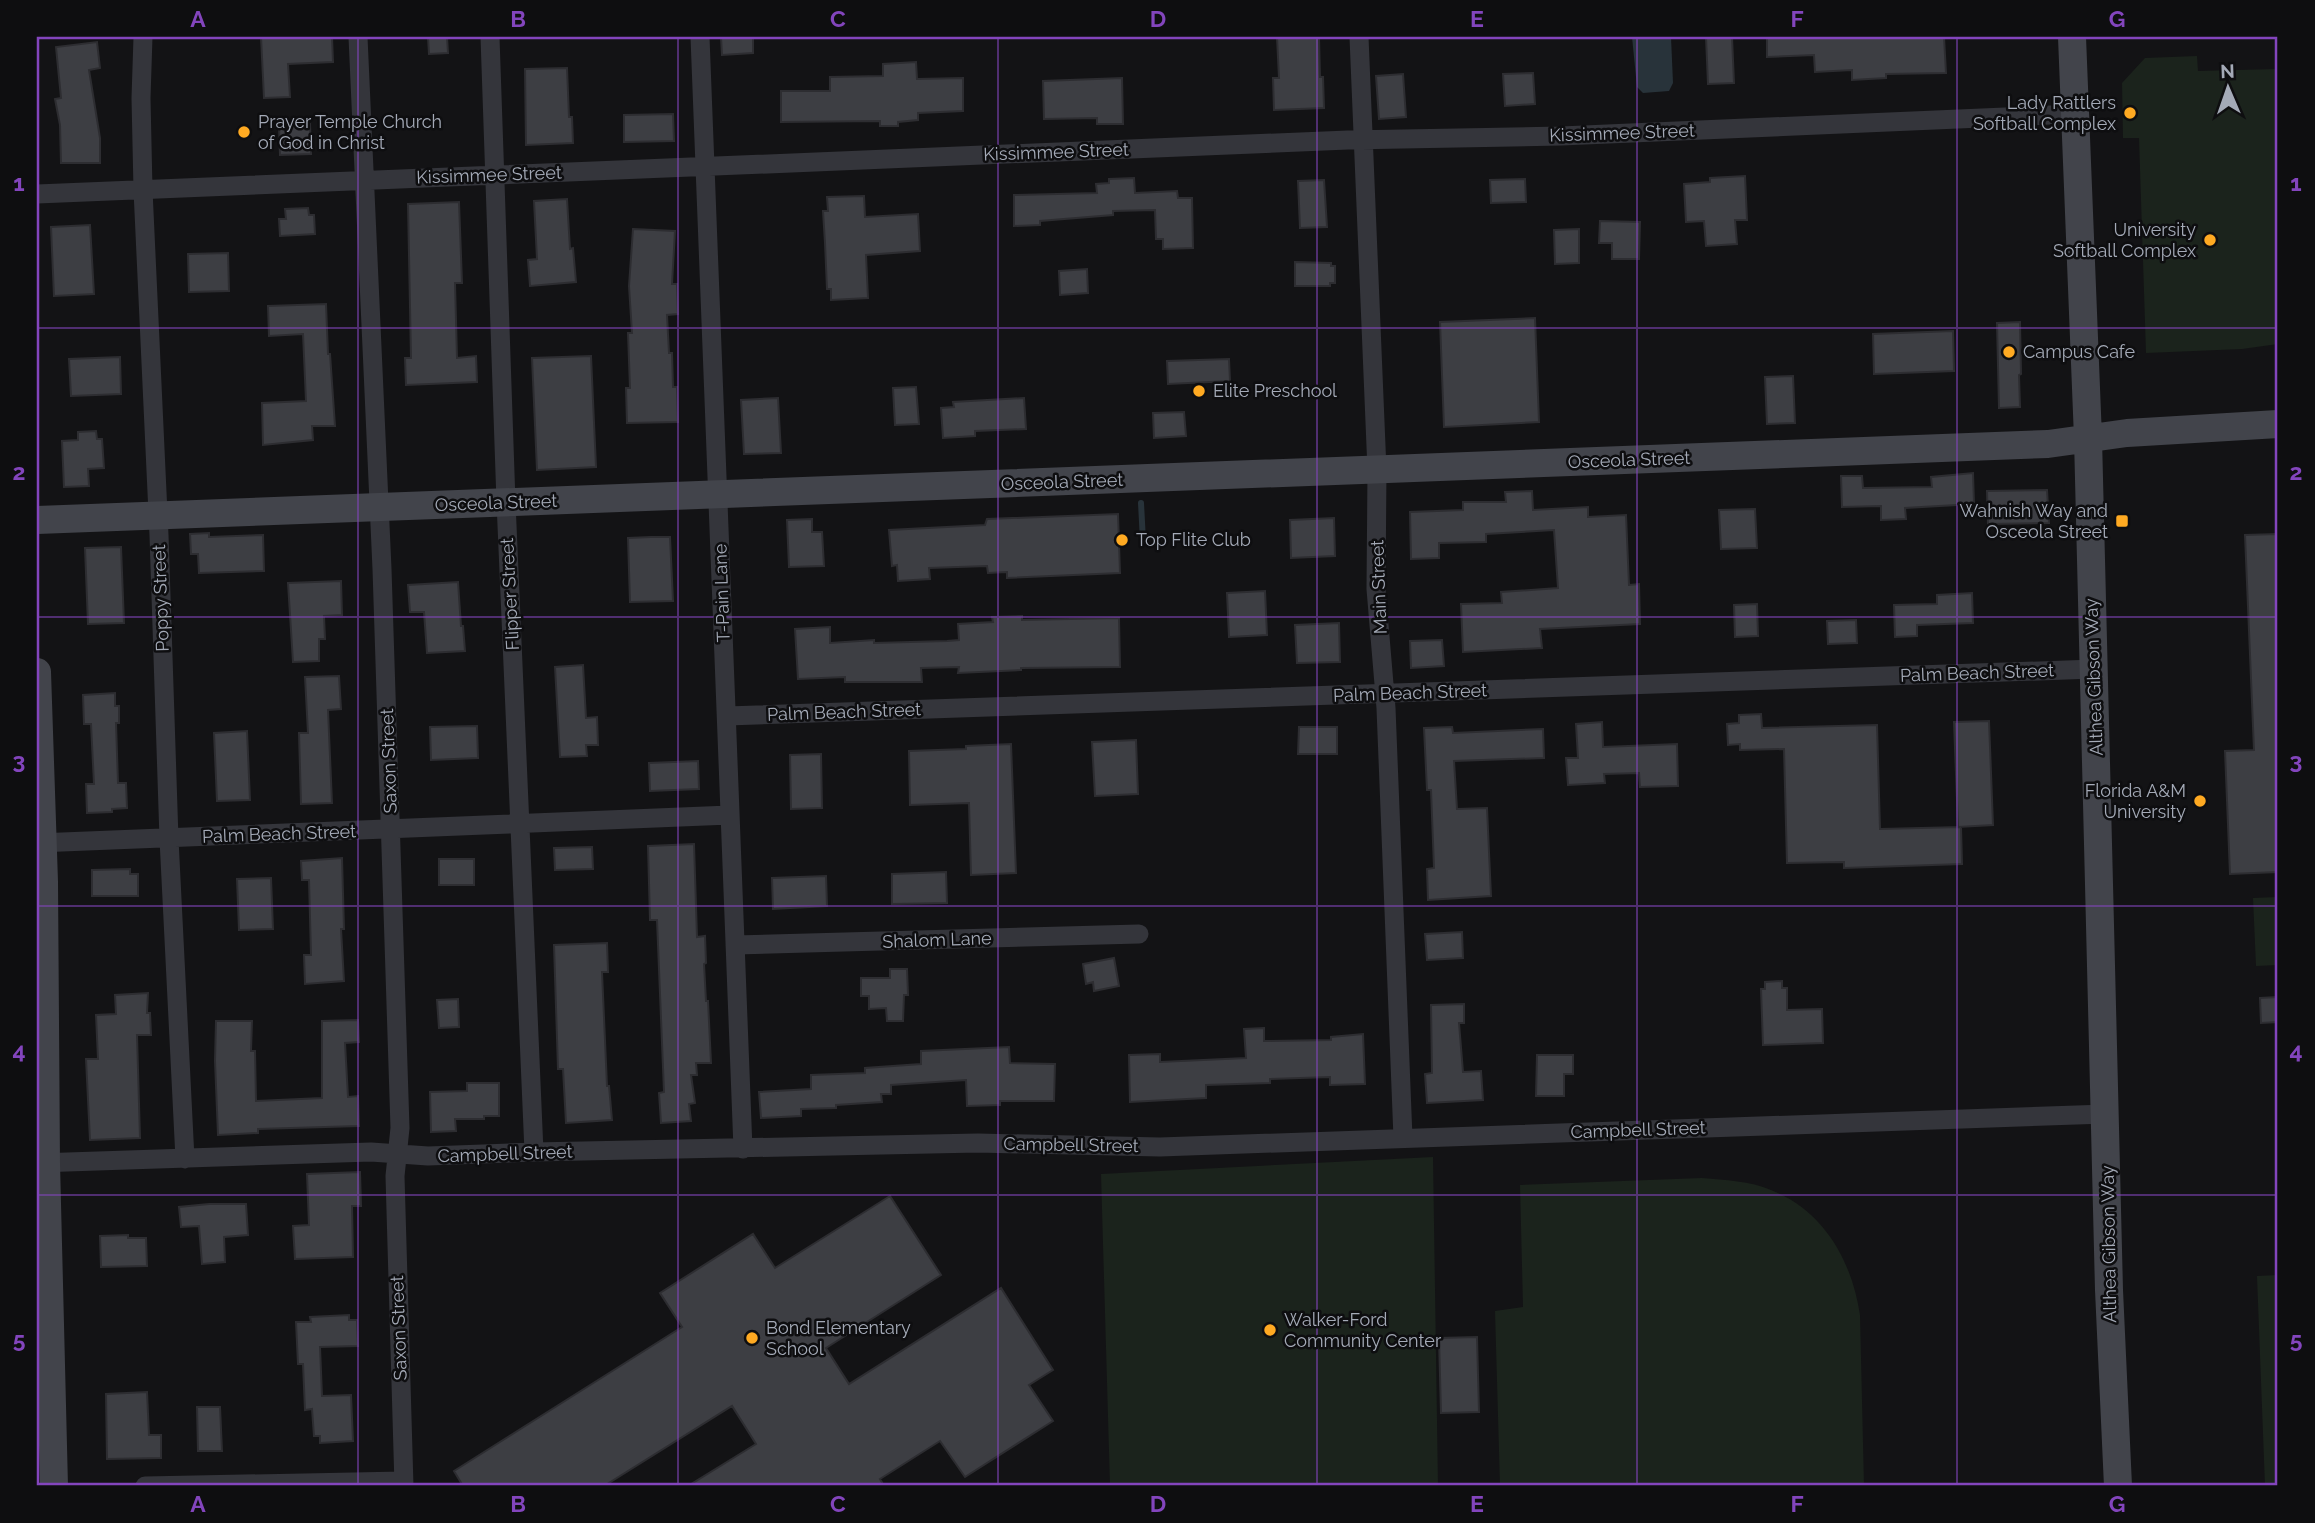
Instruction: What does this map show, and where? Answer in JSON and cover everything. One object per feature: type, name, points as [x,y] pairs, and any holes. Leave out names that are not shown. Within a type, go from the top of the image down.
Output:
[{"type":"street","name":"Poppy Street","points":[[143,37],[142,190],[185,1159]]},
{"type":"street","name":"Saxon Street","points":[[358,37],[392,829],[400,1128],[395,1176],[404,1483]]},
{"type":"street","name":"Flipper Street","points":[[490,37],[506,502],[534,1152]]},
{"type":"street","name":"T-Pain Lane","points":[[701,37],[743,1149]]},
{"type":"street","name":"Main Street","points":[[1359,37],[1377,470],[1376,589],[1385,694],[1403,1138]]},
{"type":"street","name":"Althea Gibson Way","points":[[2072,37],[2088,438],[2109,1290],[2118,1486]]},
{"type":"street","name":"Kissimmee Street","points":[[37,194],[2075,114]]},
{"type":"street","name":"Osceola Street","points":[[37,520],[2048,444],[2127,433],[2278,424]]},
{"type":"street","name":"Palm Beach Street","points":[[727,716],[2094,669]]},
{"type":"street","points":[[37,672],[42,1163],[54,1486]]},
{"type":"street","name":"Palm Beach Street","points":[[40,843],[730,815]]},
{"type":"street","name":"Shalom Lane","points":[[735,945],[1139,934]]},
{"type":"street","name":"Campbell Street","points":[[42,1163],[371,1152],[428,1156],[990,1143],[1160,1147],[2106,1114]]},
{"type":"street","points":[[145,1486],[404,1483]]},
{"type":"shaded area","points":[[1632,37],[1671,37],[1673,83],[1669,91],[1643,93],[1637,87]]},
{"type":"shaded area","name":"University Softball Complex","points":[[2197,56],[2198,71],[2278,69],[2278,344],[2242,349],[2146,353],[2139,138],[2123,138],[2122,83],[2145,58]]},
{"type":"shaded area","points":[[2278,897],[2278,965],[2256,966],[2253,898]]},
{"type":"shaded area","name":"Walker-Ford Community Center","points":[[1433,1157],[1438,1486],[1110,1486],[1101,1174]]},
{"type":"shaded area","points":[[1702,1178],[1755,1185],[1790,1199],[1820,1225],[1842,1257],[1856,1295],[1860,1315],[1864,1486],[1500,1486],[1495,1311],[1523,1307],[1520,1185]]},
{"type":"shaded area","points":[[2278,1275],[2278,1486],[2265,1486],[2257,1276]]},
{"type":"building","points":[[261,37],[332,37],[333,62],[288,64],[290,97],[264,98]]},
{"type":"building","points":[[428,37],[447,37],[448,53],[429,54]]},
{"type":"building","points":[[721,37],[753,37],[753,53],[722,55]]},
{"type":"building","points":[[1277,37],[1319,37],[1324,108],[1274,110],[1273,78],[1279,78]]},
{"type":"building","points":[[1706,37],[1732,37],[1734,83],[1708,84]]},
{"type":"building","points":[[1767,37],[1944,37],[1946,73],[1886,74],[1886,78],[1852,80],[1852,70],[1815,72],[1814,55],[1767,57]]},
{"type":"building","points":[[97,42],[100,68],[89,70],[100,138],[100,163],[61,163],[60,125],[55,99],[61,98],[56,47]]},
{"type":"building","points":[[916,62],[917,79],[963,78],[963,111],[918,113],[918,120],[898,122],[898,126],[880,126],[880,121],[781,122],[781,91],[830,91],[830,77],[883,76],[883,64]]},
{"type":"building","points":[[567,68],[573,143],[526,145],[525,69]]},
{"type":"building","points":[[1533,73],[1535,104],[1505,106],[1503,74]]},
{"type":"building","points":[[1403,74],[1406,117],[1379,119],[1376,76]]},
{"type":"building","points":[[1122,78],[1123,124],[1097,124],[1097,118],[1044,119],[1043,81]]},
{"type":"building","points":[[673,114],[674,141],[624,142],[624,115]]},
{"type":"building","points":[[310,124],[311,154],[280,155],[279,126]]},
{"type":"building","points":[[1745,176],[1747,220],[1735,220],[1737,244],[1706,246],[1704,221],[1686,222],[1684,184],[1710,182],[1710,178]]},
{"type":"building","points":[[1134,178],[1135,193],[1177,191],[1178,198],[1192,198],[1193,248],[1163,249],[1163,239],[1156,239],[1155,210],[1113,211],[1113,215],[1014,226],[1014,195],[1097,193],[1096,184],[1109,183],[1109,179]]},
{"type":"building","points":[[1525,179],[1526,202],[1491,203],[1490,180]]},
{"type":"building","points":[[1324,180],[1327,227],[1300,228],[1298,181]]},
{"type":"building","points":[[864,196],[865,217],[918,214],[920,251],[866,255],[868,298],[831,300],[831,289],[827,289],[823,211],[828,211],[827,197]]},
{"type":"building","points":[[567,199],[570,249],[573,248],[576,282],[530,286],[528,260],[537,259],[534,201]]},
{"type":"building","points":[[459,202],[462,283],[455,283],[457,358],[476,356],[477,382],[406,385],[405,358],[411,358],[408,204]]},
{"type":"building","points":[[308,208],[309,215],[314,215],[315,234],[280,236],[279,219],[286,219],[285,209]]},
{"type":"building","points":[[1600,221],[1640,222],[1639,259],[1612,259],[1612,243],[1599,243]]},
{"type":"building","points":[[90,225],[94,294],[54,296],[51,227]]},
{"type":"building","points":[[633,229],[675,231],[672,284],[677,284],[678,314],[667,315],[673,387],[677,387],[678,422],[627,423],[626,388],[630,388],[628,333],[632,333],[629,286]]},
{"type":"building","points":[[1579,229],[1579,263],[1555,264],[1554,230]]},
{"type":"building","points":[[228,253],[229,291],[189,292],[188,254]]},
{"type":"building","points":[[1295,262],[1331,263],[1331,266],[1335,266],[1335,283],[1330,283],[1330,286],[1295,286]]},
{"type":"building","points":[[1087,269],[1088,293],[1060,295],[1059,271]]},
{"type":"building","points":[[326,304],[335,426],[312,426],[313,440],[263,445],[262,403],[306,401],[303,334],[269,336],[268,306]]},
{"type":"building","points":[[1535,318],[1539,422],[1444,427],[1440,322]]},
{"type":"building","name":"Campus Cafe","points":[[2020,322],[2020,407],[1999,408],[1997,323]]},
{"type":"building","points":[[1953,331],[1954,371],[1874,374],[1873,334]]},
{"type":"building","points":[[591,356],[596,467],[537,470],[532,358]]},
{"type":"building","points":[[120,357],[121,394],[71,396],[69,359]]},
{"type":"building","points":[[1229,359],[1230,381],[1168,384],[1167,361]]},
{"type":"building","points":[[1793,376],[1795,423],[1767,424],[1765,377]]},
{"type":"building","points":[[916,387],[919,424],[895,425],[893,388]]},
{"type":"building","points":[[778,398],[781,453],[744,454],[741,400]]},
{"type":"building","points":[[1024,398],[1026,429],[975,431],[975,436],[943,438],[941,408],[954,407],[953,402]]},
{"type":"building","points":[[1184,412],[1186,436],[1154,438],[1153,413]]},
{"type":"building","points":[[96,431],[97,439],[102,439],[104,468],[88,469],[89,486],[64,487],[62,441],[78,440],[78,432]]},
{"type":"building","points":[[1973,473],[1974,504],[1905,508],[1906,519],[1881,520],[1881,506],[1842,507],[1841,476],[1862,476],[1863,488],[1932,487],[1931,477]]},
{"type":"building","points":[[2047,490],[2049,523],[1988,524],[1987,491]]},
{"type":"building","points":[[1532,491],[1533,510],[1588,507],[1588,517],[1626,515],[1629,585],[1639,584],[1640,624],[1540,629],[1542,648],[1463,652],[1461,604],[1502,603],[1501,592],[1558,588],[1554,530],[1486,534],[1486,542],[1439,543],[1439,558],[1411,559],[1410,512],[1463,510],[1463,502],[1506,502],[1505,492]]},
{"type":"building","points":[[1755,509],[1757,548],[1721,549],[1719,510]]},
{"type":"building","points":[[1118,514],[1120,573],[1007,578],[1007,572],[988,573],[987,566],[929,568],[930,579],[898,581],[897,565],[892,566],[889,530],[985,525],[987,519]]},
{"type":"building","points":[[1334,518],[1335,556],[1291,558],[1290,520]]},
{"type":"building","points":[[812,519],[812,532],[822,532],[824,566],[789,567],[787,520]]},
{"type":"building","points":[[209,533],[209,537],[263,535],[264,571],[199,573],[198,554],[191,554],[190,534]]},
{"type":"building","points":[[2278,534],[2278,872],[2230,874],[2225,751],[2254,750],[2245,535]]},
{"type":"building","points":[[670,537],[673,601],[630,602],[628,538]]},
{"type":"building","points":[[121,547],[124,623],[88,624],[85,548]]},
{"type":"building","points":[[341,581],[342,615],[324,616],[325,639],[319,639],[319,661],[293,662],[288,583]]},
{"type":"building","points":[[458,582],[465,651],[427,653],[424,612],[410,612],[408,585]]},
{"type":"building","points":[[1265,591],[1267,635],[1229,637],[1227,593]]},
{"type":"building","points":[[1972,593],[1973,623],[1917,625],[1917,636],[1895,637],[1894,605],[1937,604],[1937,595]]},
{"type":"building","points":[[1757,604],[1758,636],[1735,637],[1734,605]]},
{"type":"building","points":[[1022,616],[1022,620],[1119,618],[1120,667],[1021,668],[958,673],[959,667],[921,668],[922,682],[845,682],[845,677],[798,679],[795,629],[830,627],[830,643],[874,640],[874,643],[947,641],[959,640],[958,624],[993,622],[992,617]]},
{"type":"building","points":[[1856,620],[1857,643],[1828,644],[1827,621]]},
{"type":"building","points":[[1339,623],[1340,662],[1297,663],[1295,625]]},
{"type":"building","points":[[1442,640],[1444,666],[1411,668],[1410,641]]},
{"type":"building","points":[[583,665],[586,718],[597,717],[598,745],[586,745],[587,756],[560,757],[555,667]]},
{"type":"building","points":[[339,676],[341,709],[328,710],[332,803],[301,804],[299,733],[308,733],[305,677]]},
{"type":"building","points":[[115,693],[115,706],[119,706],[119,723],[116,723],[118,783],[126,783],[127,808],[112,809],[112,812],[87,813],[86,784],[94,784],[91,724],[84,724],[83,695]]},
{"type":"building","points":[[1761,714],[1762,728],[1877,725],[1880,829],[1961,827],[1962,864],[1844,868],[1844,862],[1787,863],[1784,749],[1740,750],[1740,744],[1728,745],[1727,724],[1739,723],[1739,715]]},
{"type":"building","points":[[1989,721],[1993,825],[1958,827],[1954,722]]},
{"type":"building","points":[[1602,722],[1603,747],[1677,744],[1678,786],[1640,787],[1639,773],[1604,774],[1605,783],[1568,785],[1566,758],[1578,758],[1576,724]]},
{"type":"building","points":[[477,726],[478,758],[431,760],[430,727]]},
{"type":"building","points":[[1299,727],[1337,727],[1337,754],[1298,754]]},
{"type":"building","points":[[1452,727],[1453,733],[1543,729],[1544,758],[1454,761],[1457,809],[1487,808],[1491,896],[1428,900],[1427,869],[1434,868],[1431,790],[1427,790],[1424,728]]},
{"type":"building","points":[[247,731],[250,800],[217,801],[214,733]]},
{"type":"building","points":[[1136,740],[1138,794],[1095,796],[1092,742]]},
{"type":"building","points":[[1011,744],[1016,873],[971,875],[969,803],[910,805],[909,751]]},
{"type":"building","points":[[821,754],[822,808],[791,809],[790,755]]},
{"type":"building","points":[[698,761],[699,789],[650,791],[649,763]]},
{"type":"building","points":[[694,844],[697,937],[705,936],[704,964],[711,1063],[696,1063],[697,1075],[691,1075],[695,1103],[689,1104],[691,1121],[661,1123],[659,1093],[664,1092],[657,920],[650,920],[648,846]]},
{"type":"building","points":[[592,847],[593,869],[555,870],[554,848]]},
{"type":"building","points":[[342,858],[344,929],[341,929],[344,981],[305,984],[304,955],[311,955],[309,880],[302,880],[301,861]]},
{"type":"building","points":[[439,859],[474,859],[474,885],[439,885]]},
{"type":"building","points":[[130,869],[130,874],[138,874],[138,896],[92,896],[92,870]]},
{"type":"building","points":[[946,872],[947,903],[892,904],[892,874]]},
{"type":"building","points":[[826,876],[827,906],[773,909],[772,878]]},
{"type":"building","points":[[271,878],[273,929],[239,930],[237,879]]},
{"type":"building","points":[[1462,932],[1463,958],[1427,960],[1425,934]]},
{"type":"building","points":[[607,943],[608,972],[602,972],[607,1086],[612,1120],[566,1123],[563,1069],[558,1069],[554,945]]},
{"type":"building","points":[[1114,958],[1119,986],[1094,991],[1093,982],[1086,984],[1083,964]]},
{"type":"building","points":[[890,969],[907,969],[908,995],[904,995],[903,1021],[887,1021],[886,1008],[869,1009],[869,996],[861,996],[861,978],[890,978]]},
{"type":"building","points":[[1782,981],[1782,988],[1787,988],[1787,1010],[1822,1009],[1823,1043],[1763,1045],[1761,989],[1765,989],[1765,982]]},
{"type":"building","points":[[148,993],[147,1013],[150,1013],[151,1035],[137,1035],[140,1138],[90,1140],[86,1059],[98,1059],[96,1015],[116,1014],[115,995]]},
{"type":"building","points":[[2278,997],[2278,1022],[2261,1023],[2260,998]]},
{"type":"building","points":[[458,999],[459,1027],[439,1028],[437,1000]]},
{"type":"building","points":[[1464,1004],[1464,1023],[1459,1023],[1463,1072],[1481,1071],[1483,1100],[1427,1103],[1425,1074],[1432,1073],[1431,1005]]},
{"type":"building","points":[[358,1020],[359,1042],[345,1043],[348,1097],[358,1096],[359,1126],[258,1129],[258,1133],[218,1135],[216,1021],[252,1021],[251,1051],[255,1051],[256,1101],[322,1098],[322,1021]]},
{"type":"building","points":[[1264,1028],[1264,1041],[1331,1040],[1331,1037],[1363,1034],[1365,1084],[1330,1085],[1330,1077],[1270,1079],[1270,1083],[1206,1085],[1206,1098],[1130,1102],[1129,1055],[1160,1054],[1160,1062],[1246,1058],[1244,1029]]},
{"type":"building","points":[[1009,1047],[1010,1063],[1055,1064],[1054,1101],[1000,1101],[1000,1105],[967,1106],[966,1080],[891,1085],[891,1094],[881,1094],[882,1102],[801,1109],[801,1116],[761,1118],[759,1092],[811,1089],[811,1075],[865,1073],[865,1068],[921,1064],[921,1051]]},
{"type":"building","points":[[1537,1055],[1573,1055],[1573,1074],[1564,1074],[1564,1096],[1536,1096]]},
{"type":"building","points":[[467,1083],[499,1083],[499,1116],[455,1119],[456,1131],[431,1132],[430,1092],[467,1091]]},
{"type":"building","points":[[360,1172],[361,1206],[352,1206],[353,1257],[295,1259],[293,1226],[309,1225],[307,1174]]},
{"type":"building","points":[[890,1196],[941,1275],[826,1348],[849,1384],[1001,1288],[1053,1370],[1029,1385],[1053,1421],[965,1477],[940,1441],[880,1479],[884,1486],[688,1486],[756,1444],[732,1406],[604,1486],[463,1486],[454,1471],[682,1327],[660,1293],[753,1234],[775,1268]]},
{"type":"building","points":[[246,1204],[248,1235],[224,1237],[225,1262],[202,1264],[199,1226],[181,1227],[179,1207]]},
{"type":"building","points":[[128,1235],[128,1238],[146,1238],[147,1266],[101,1267],[100,1236]]},
{"type":"building","points":[[349,1315],[349,1320],[357,1320],[358,1346],[320,1347],[322,1396],[351,1395],[353,1441],[320,1443],[320,1436],[314,1436],[312,1409],[305,1410],[303,1364],[298,1364],[296,1322],[311,1322],[310,1317]]},
{"type":"building","points":[[1477,1337],[1479,1412],[1441,1413],[1439,1338]]},
{"type":"building","points":[[147,1392],[149,1435],[161,1435],[161,1458],[107,1459],[106,1394]]},
{"type":"building","points":[[197,1407],[220,1407],[222,1451],[198,1451]]},
{"type":"waterway","points":[[1141,503],[1143,541]]},
{"type":"place","name":"Lady Rattlers Softball Complex","points":[[2130,113]]},
{"type":"place","name":"Prayer Temple Church of God in Christ","points":[[244,132]]},
{"type":"place","name":"University Softball Complex","points":[[2210,240]]},
{"type":"place","name":"Campus Cafe","points":[[2009,352]]},
{"type":"place","name":"Elite Preschool","points":[[1199,391]]},
{"type":"place","name":"Wahnish Way and Osceola Street","points":[[2122,521]]},
{"type":"place","name":"Top Flite Club","points":[[1122,540]]},
{"type":"place","name":"Florida A&M University","points":[[2200,801]]},
{"type":"place","name":"Walker-Ford Community Center","points":[[1270,1330]]},
{"type":"place","name":"Bond Elementary School","points":[[752,1338]]}]
